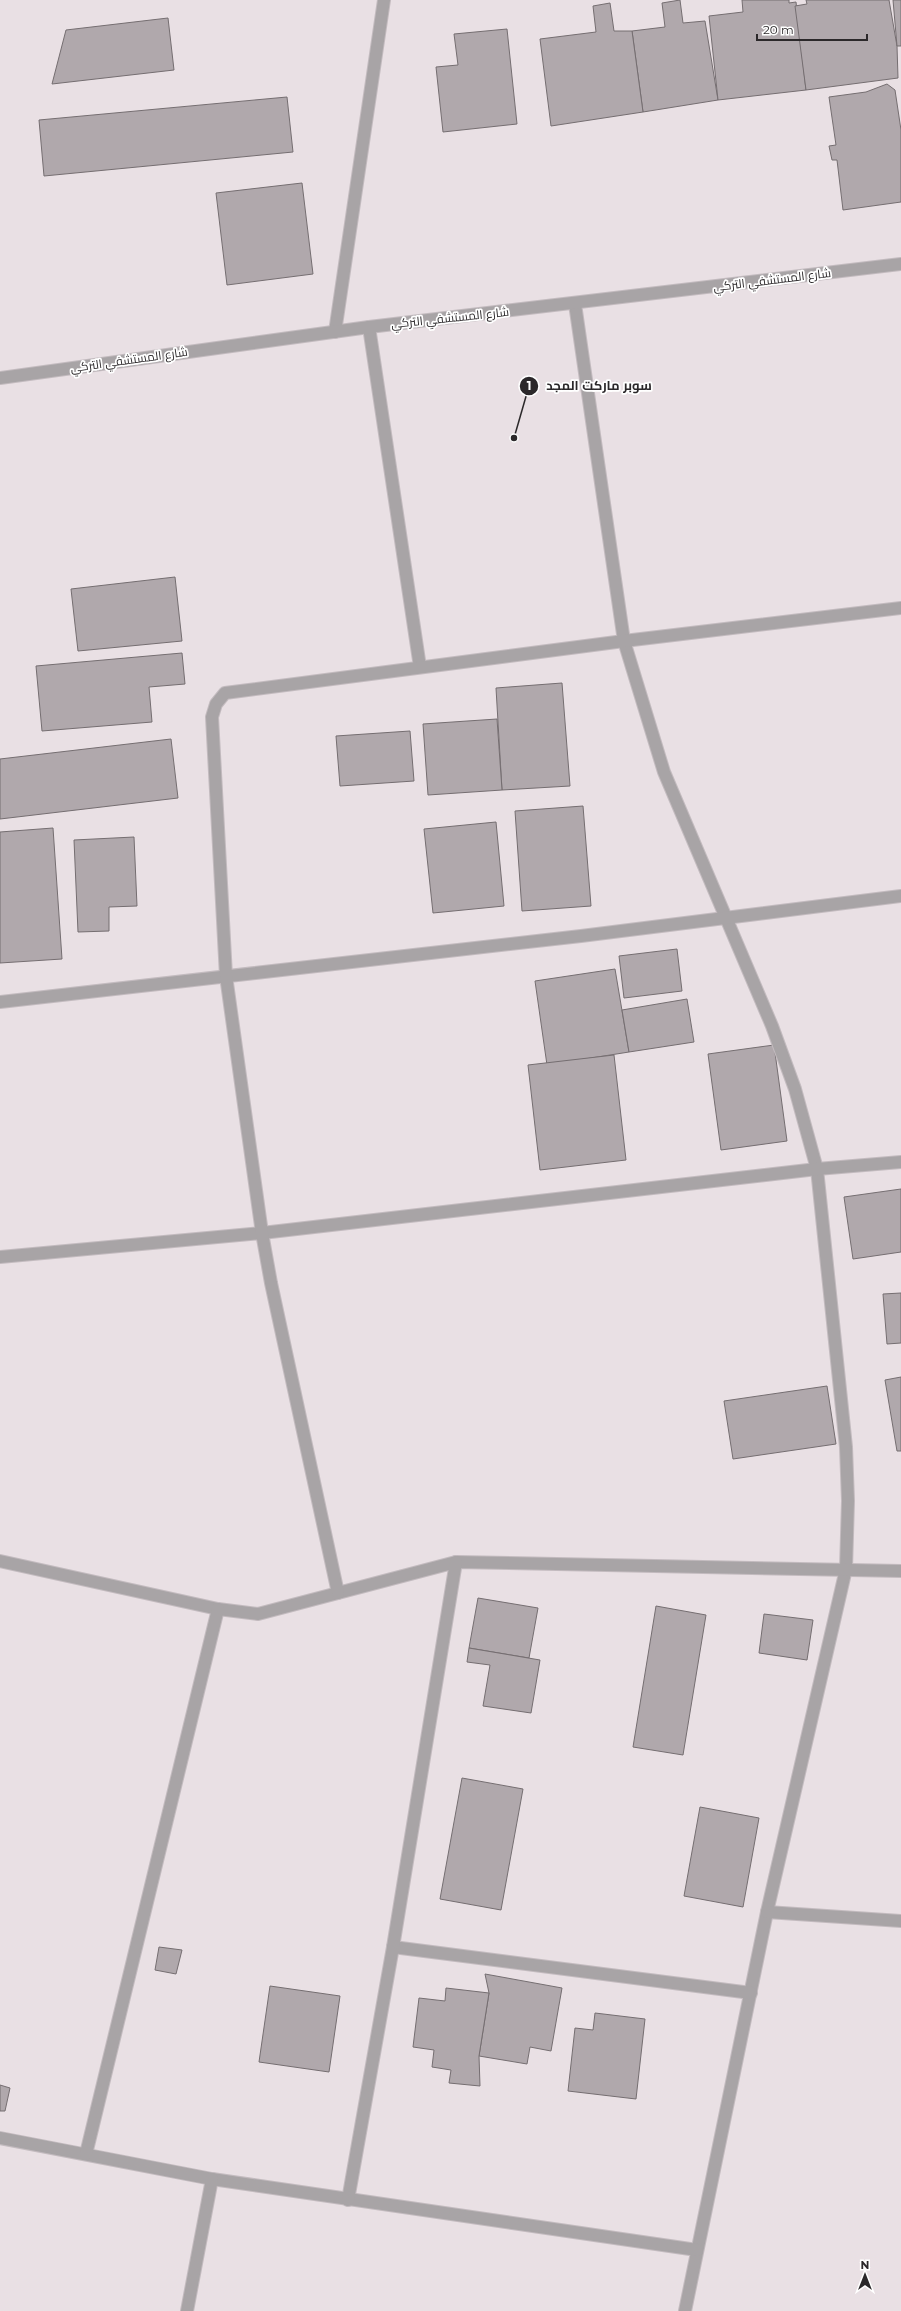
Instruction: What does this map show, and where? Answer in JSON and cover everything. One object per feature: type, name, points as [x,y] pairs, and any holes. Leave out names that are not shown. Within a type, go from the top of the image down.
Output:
[{"type":"street","points":[[335,332],[384,0]]},
{"type":"street","name":"شارع المستشفي التركي","points":[[0,378],[370,327],[901,264]]},
{"type":"street","points":[[574,304],[624,641],[664,772],[772,1026],[795,1089],[817,1169],[846,1447],[848,1501],[846,1569],[767,1912],[685,2311]]},
{"type":"street","points":[[370,327],[420,667]]},
{"type":"street","points":[[338,1593],[262,1233],[226,976],[212,717],[216,704],[225,693],[624,641],[901,608]]},
{"type":"street","points":[[0,1002],[725,918],[901,896]]},
{"type":"street","points":[[0,1257],[262,1233],[817,1169],[901,1162]]},
{"type":"street","points":[[0,1561],[218,1609],[258,1614],[456,1562],[901,1571]]},
{"type":"street","points":[[348,2200],[456,1562]]},
{"type":"street","points":[[86,2154],[218,1609]]},
{"type":"street","points":[[767,1912],[901,1921]]},
{"type":"street","points":[[392,1947],[751,1992]]},
{"type":"street","points":[[0,2138],[212,2179],[697,2250]]},
{"type":"street","points":[[187,2311],[212,2179]]},
{"type":"building","points":[[680,0],[683,23],[705,21],[718,100],[643,112],[632,31],[665,27],[662,3]]},
{"type":"building","points":[[742,0],[789,0],[789,3],[796,2],[806,90],[718,100],[709,16],[743,12]]},
{"type":"building","points":[[806,0],[889,0],[897,46],[898,78],[806,90],[795,6],[807,4]]},
{"type":"building","points":[[893,0],[901,0],[901,46],[897,46]]},
{"type":"building","points":[[610,3],[614,31],[632,31],[643,112],[551,126],[540,39],[596,32],[593,6]]},
{"type":"building","points":[[168,18],[174,70],[52,84],[66,30]]},
{"type":"building","points":[[507,29],[517,124],[443,132],[436,67],[458,65],[454,34]]},
{"type":"building","points":[[887,84],[895,90],[901,130],[901,202],[843,210],[837,160],[832,160],[829,146],[836,145],[829,97],[866,92]]},
{"type":"building","points":[[287,97],[293,152],[44,176],[39,120]]},
{"type":"building","points":[[302,183],[313,274],[227,285],[216,193]]},
{"type":"building","points":[[175,577],[182,641],[78,651],[71,589]]},
{"type":"building","points":[[182,653],[185,684],[149,687],[152,722],[42,731],[36,666]]},
{"type":"building","points":[[562,683],[570,786],[502,790],[496,688]]},
{"type":"building","points":[[497,719],[502,790],[428,795],[423,724]]},
{"type":"building","points":[[410,731],[414,781],[340,786],[336,736]]},
{"type":"building","points":[[171,739],[178,798],[0,819],[0,759]]},
{"type":"building","points":[[583,806],[591,906],[522,911],[515,811]]},
{"type":"building","points":[[496,822],[504,906],[433,913],[424,829]]},
{"type":"building","points":[[53,828],[62,959],[0,963],[0,832]]},
{"type":"building","points":[[134,837],[137,906],[109,907],[109,931],[78,932],[74,840]]},
{"type":"building","points":[[677,949],[682,991],[624,998],[619,956]]},
{"type":"building","points":[[615,969],[629,1052],[547,1065],[535,981]]},
{"type":"building","points":[[687,999],[694,1042],[629,1052],[622,1010]]},
{"type":"building","points":[[774,1045],[787,1141],[721,1150],[708,1054]]},
{"type":"building","points":[[614,1055],[626,1160],[540,1170],[528,1065]]},
{"type":"building","points":[[901,1189],[901,1252],[853,1259],[844,1197]]},
{"type":"building","points":[[901,1293],[901,1343],[887,1344],[883,1294]]},
{"type":"building","points":[[901,1377],[901,1451],[897,1451],[885,1380]]},
{"type":"building","points":[[827,1386],[836,1444],[733,1459],[724,1401]]},
{"type":"building","points":[[478,1598],[538,1608],[529,1658],[469,1648]]},
{"type":"building","points":[[656,1606],[706,1615],[683,1755],[633,1747]]},
{"type":"building","points":[[764,1614],[813,1620],[807,1660],[759,1653]]},
{"type":"building","points":[[469,1648],[540,1660],[531,1713],[483,1706],[490,1665],[467,1662]]},
{"type":"building","points":[[462,1778],[523,1789],[501,1910],[440,1899]]},
{"type":"building","points":[[700,1807],[759,1818],[743,1907],[684,1896]]},
{"type":"building","points":[[159,1947],[182,1950],[176,1974],[155,1970]]},
{"type":"building","points":[[485,1974],[562,1988],[551,2051],[530,2047],[527,2064],[479,2056],[489,1993]]},
{"type":"building","points":[[270,1986],[340,1996],[329,2072],[259,2062]]},
{"type":"building","points":[[446,1988],[489,1993],[479,2056],[480,2086],[449,2083],[451,2070],[432,2067],[434,2050],[413,2047],[419,1998],[445,2001]]},
{"type":"building","points":[[595,2013],[645,2019],[636,2099],[568,2091],[575,2028],[593,2030]]},
{"type":"building","points":[[0,2085],[10,2088],[5,2111],[0,2111]]},
{"type":"place","name":"سوبر ماركت المجد","points":[[514,438]]}]
